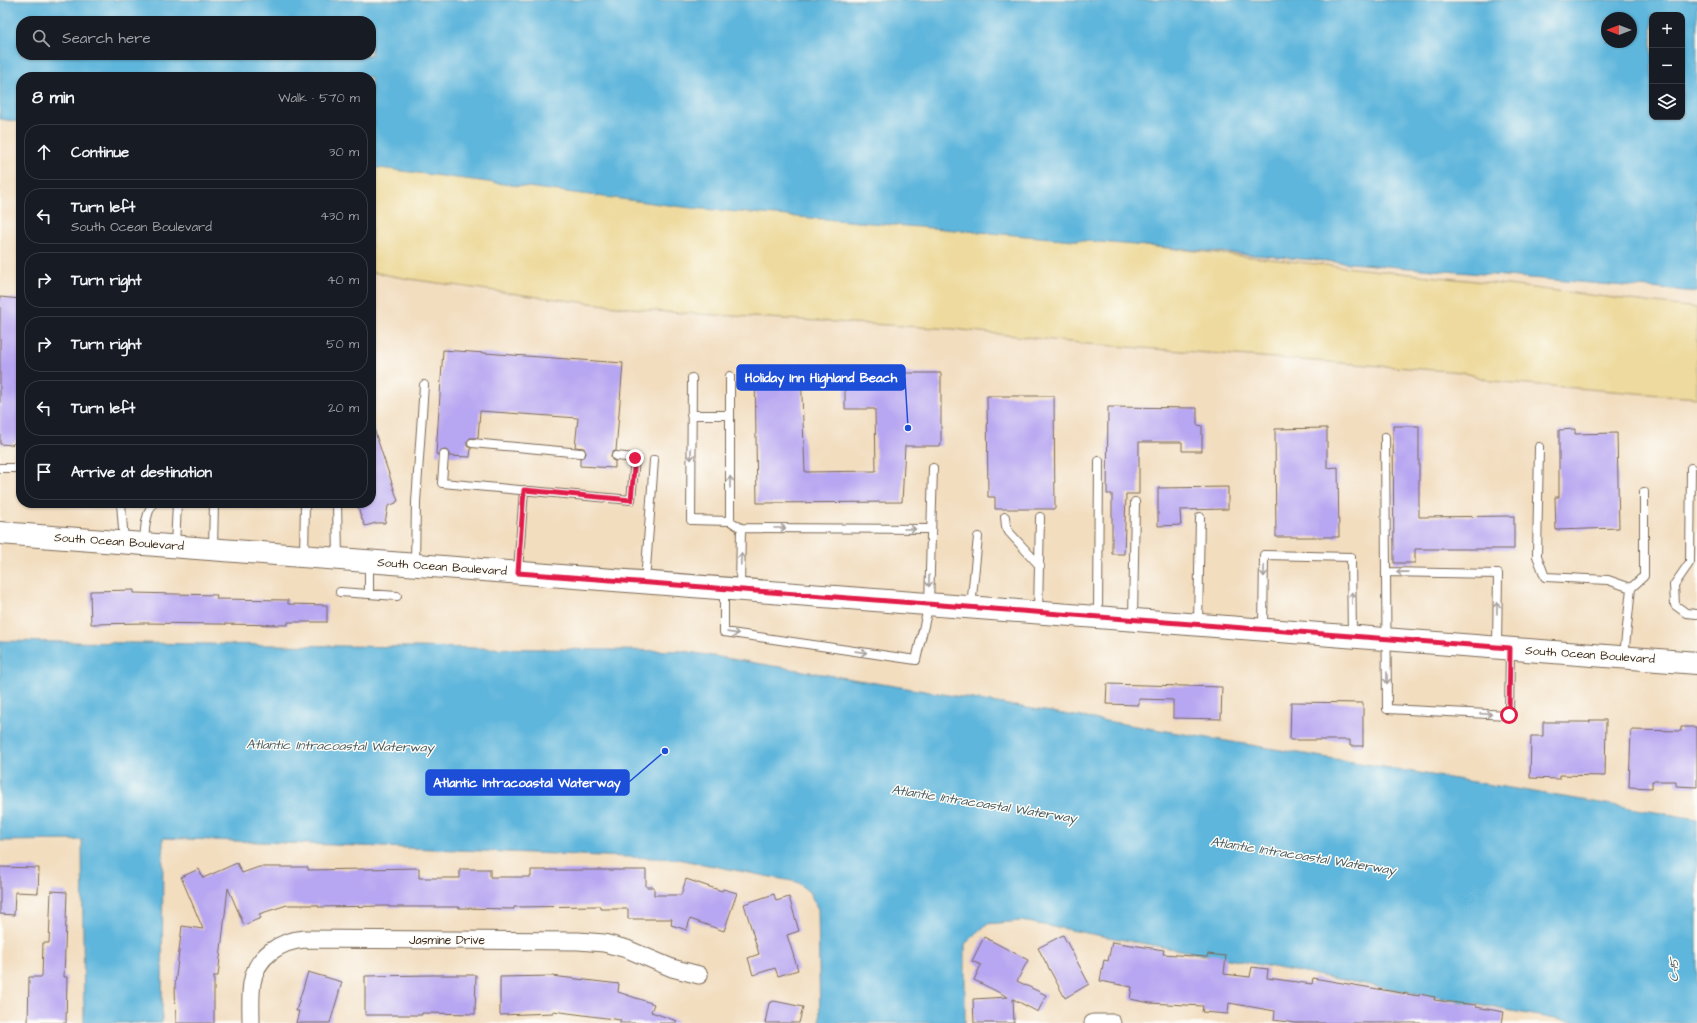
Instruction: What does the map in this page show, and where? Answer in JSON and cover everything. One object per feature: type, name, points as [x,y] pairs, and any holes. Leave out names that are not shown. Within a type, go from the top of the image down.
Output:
[{"type":"main road","name":"South Ocean Boulevard","points":[[0,533],[1697,663]]},
{"type":"street","name":"Jasmine Drive","points":[[251,1023],[252,981],[256,969],[271,950],[293,940],[578,941],[604,943],[627,949],[672,968],[699,975]]},
{"type":"street","points":[[1093,1023],[1112,1023]]},
{"type":"lane","points":[[730,376],[730,521]]},
{"type":"lane","points":[[692,378],[691,520],[730,521],[742,528],[931,529]]},
{"type":"lane","points":[[416,565],[416,502],[424,385]]},
{"type":"lane","points":[[692,415],[730,416]]},
{"type":"lane","points":[[1385,437],[1387,708],[1509,715],[1498,574],[1386,572]]},
{"type":"lane","points":[[472,443],[581,453]]},
{"type":"lane","points":[[1539,447],[1537,556],[1545,577],[1608,580],[1631,588]]},
{"type":"lane","points":[[444,455],[442,482],[631,500],[635,458],[616,456]]},
{"type":"lane","points":[[645,582],[654,460]]},
{"type":"lane","points":[[1098,617],[1099,461]]},
{"type":"lane","points":[[0,468],[16,468]]},
{"type":"lane","points":[[742,528],[724,632],[916,660],[929,604],[933,468]]},
{"type":"lane","points":[[1691,468],[1694,562],[1674,585],[1675,605],[1686,613],[1697,614]]},
{"type":"lane","points":[[518,573],[524,490]]},
{"type":"lane","points":[[1624,657],[1631,588],[1644,576],[1644,492]]},
{"type":"lane","points":[[1133,620],[1135,502]]},
{"type":"lane","points":[[123,508],[134,544]]},
{"type":"lane","points":[[134,544],[149,508]]},
{"type":"lane","points":[[174,546],[177,508]]},
{"type":"lane","points":[[213,550],[214,508]]},
{"type":"lane","points":[[304,556],[305,508]]},
{"type":"lane","points":[[337,508],[338,559]]},
{"type":"lane","points":[[1005,517],[1006,526],[1009,532],[1040,566]]},
{"type":"lane","points":[[1038,612],[1040,517]]},
{"type":"lane","points":[[1198,624],[1200,517]]},
{"type":"lane","points":[[971,607],[978,537]]},
{"type":"lane","points":[[1262,630],[1264,555],[1351,556],[1352,637]]},
{"type":"lane","points":[[369,561],[369,594]]},
{"type":"lane","points":[[340,592],[397,596]]},
{"type":"sand","points":[[376,164],[1475,281],[1697,308],[1697,398],[1491,381],[1462,372],[1088,344],[954,329],[666,312],[531,296],[376,273]]},
{"type":"water","points":[[0,0],[1697,0],[1697,292],[691,208],[376,168],[376,72],[16,72],[16,121],[0,119]]},
{"type":"water","name":"C-15","points":[[0,641],[683,651],[1697,819],[1697,1023],[1577,1023],[1021,921],[987,924],[965,944],[965,1023],[820,1023],[818,909],[809,892],[797,882],[677,859],[163,838],[162,1023],[84,1023],[82,840],[0,841]]},
{"type":"building","points":[[0,297],[16,299],[16,441],[12,445],[0,444]]},
{"type":"building","points":[[443,350],[623,363],[616,451],[612,452],[611,456],[612,460],[615,461],[615,468],[580,466],[580,458],[585,456],[586,453],[584,448],[575,447],[578,418],[480,411],[478,438],[470,438],[467,442],[467,446],[471,448],[470,457],[449,456],[449,452],[445,450],[441,450],[439,455],[436,454]]},
{"type":"building","points":[[755,370],[801,370],[805,472],[876,471],[875,409],[845,409],[845,373],[941,373],[941,446],[905,446],[902,502],[757,503]]},
{"type":"building","points":[[987,396],[1054,396],[1055,509],[995,509],[995,497],[988,497]]},
{"type":"building","points":[[1108,407],[1197,408],[1197,425],[1202,426],[1202,451],[1182,451],[1182,442],[1139,442],[1139,494],[1126,494],[1124,554],[1112,554],[1112,494],[1107,494]]},
{"type":"building","points":[[1393,426],[1419,426],[1419,517],[1514,516],[1514,549],[1415,549],[1415,563],[1394,563]]},
{"type":"building","points":[[1327,428],[1327,468],[1338,467],[1339,537],[1276,537],[1275,429]]},
{"type":"building","points":[[1575,429],[1575,434],[1617,433],[1619,528],[1556,530],[1555,497],[1559,497],[1559,430]]},
{"type":"building","points":[[376,435],[398,501],[388,506],[385,523],[376,523],[365,526],[358,508],[376,508]]},
{"type":"building","points":[[1228,487],[1228,509],[1180,510],[1181,525],[1158,526],[1158,488]]},
{"type":"building","points":[[134,590],[134,593],[217,595],[216,599],[288,600],[288,604],[327,605],[327,622],[288,622],[288,625],[145,623],[91,624],[90,591]]},
{"type":"building","points":[[1107,684],[1222,687],[1221,719],[1173,718],[1173,700],[1139,699],[1139,705],[1106,704]]},
{"type":"building","points":[[1291,702],[1363,703],[1363,746],[1350,746],[1350,740],[1290,740]]},
{"type":"building","points":[[1590,720],[1606,720],[1605,776],[1559,775],[1559,779],[1530,778],[1531,736],[1543,736],[1543,722],[1590,722]]},
{"type":"building","points":[[1681,727],[1697,727],[1697,787],[1676,786],[1676,781],[1652,781],[1652,788],[1629,787],[1631,730],[1681,731]]},
{"type":"building","points":[[237,863],[242,873],[259,867],[308,867],[308,870],[419,868],[419,878],[460,878],[460,869],[490,869],[490,877],[531,877],[531,870],[646,870],[646,887],[654,887],[654,895],[681,895],[686,879],[722,891],[723,889],[737,893],[724,931],[690,919],[687,930],[671,925],[672,919],[628,919],[628,909],[600,909],[600,906],[514,907],[514,909],[389,906],[318,907],[318,905],[287,905],[259,914],[261,918],[244,925],[228,888],[218,976],[214,976],[214,1023],[176,1023],[175,985],[182,926],[203,929],[181,877],[199,869],[203,878]]},
{"type":"building","points":[[0,867],[39,868],[38,893],[15,892],[14,915],[0,914]]},
{"type":"building","points":[[51,891],[67,892],[64,977],[67,977],[66,1023],[28,1023],[29,977],[42,977],[43,943],[49,943]]},
{"type":"building","points":[[774,894],[776,901],[789,897],[799,931],[787,935],[798,970],[778,976],[775,968],[753,975],[748,958],[759,954],[744,904]]},
{"type":"building","points":[[1063,935],[1089,984],[1065,998],[1038,948]]},
{"type":"building","points":[[984,937],[1028,960],[1017,981],[1046,995],[1038,1012],[1013,999],[1014,1023],[974,1023],[973,999],[1008,997],[974,980],[981,965],[972,961]]},
{"type":"building","points":[[1112,942],[1164,950],[1163,954],[1207,957],[1208,954],[1226,956],[1224,974],[1250,977],[1252,967],[1268,969],[1267,978],[1312,984],[1313,978],[1419,996],[1419,994],[1435,997],[1434,1000],[1476,1005],[1476,1007],[1504,1012],[1502,1023],[1295,1023],[1274,1020],[1275,1011],[1229,1003],[1228,1014],[1202,1012],[1203,1006],[1150,1003],[1130,999],[1132,987],[1100,981],[1104,960],[1108,961]]},
{"type":"building","points":[[308,972],[342,982],[330,1023],[296,1023],[299,1011],[296,1011]]},
{"type":"building","points":[[476,975],[475,1014],[422,1013],[422,1015],[365,1015],[365,976]]},
{"type":"building","points":[[552,976],[619,984],[618,992],[654,1004],[651,1012],[677,1021],[676,1023],[619,1023],[621,1020],[553,1011],[553,1013],[500,1015],[500,977]]},
{"type":"building","points":[[774,1001],[803,1007],[799,1023],[765,1023],[769,1003]]},
{"type":"place","name":"Holiday Inn Highland Beach","points":[[908,428]]},
{"type":"place","name":"Atlantic Intracoastal Waterway","points":[[665,751]]},
{"type":"route","points":[[635,458],[631,500],[524,490],[518,573],[1510,648],[1509,715]]}]
